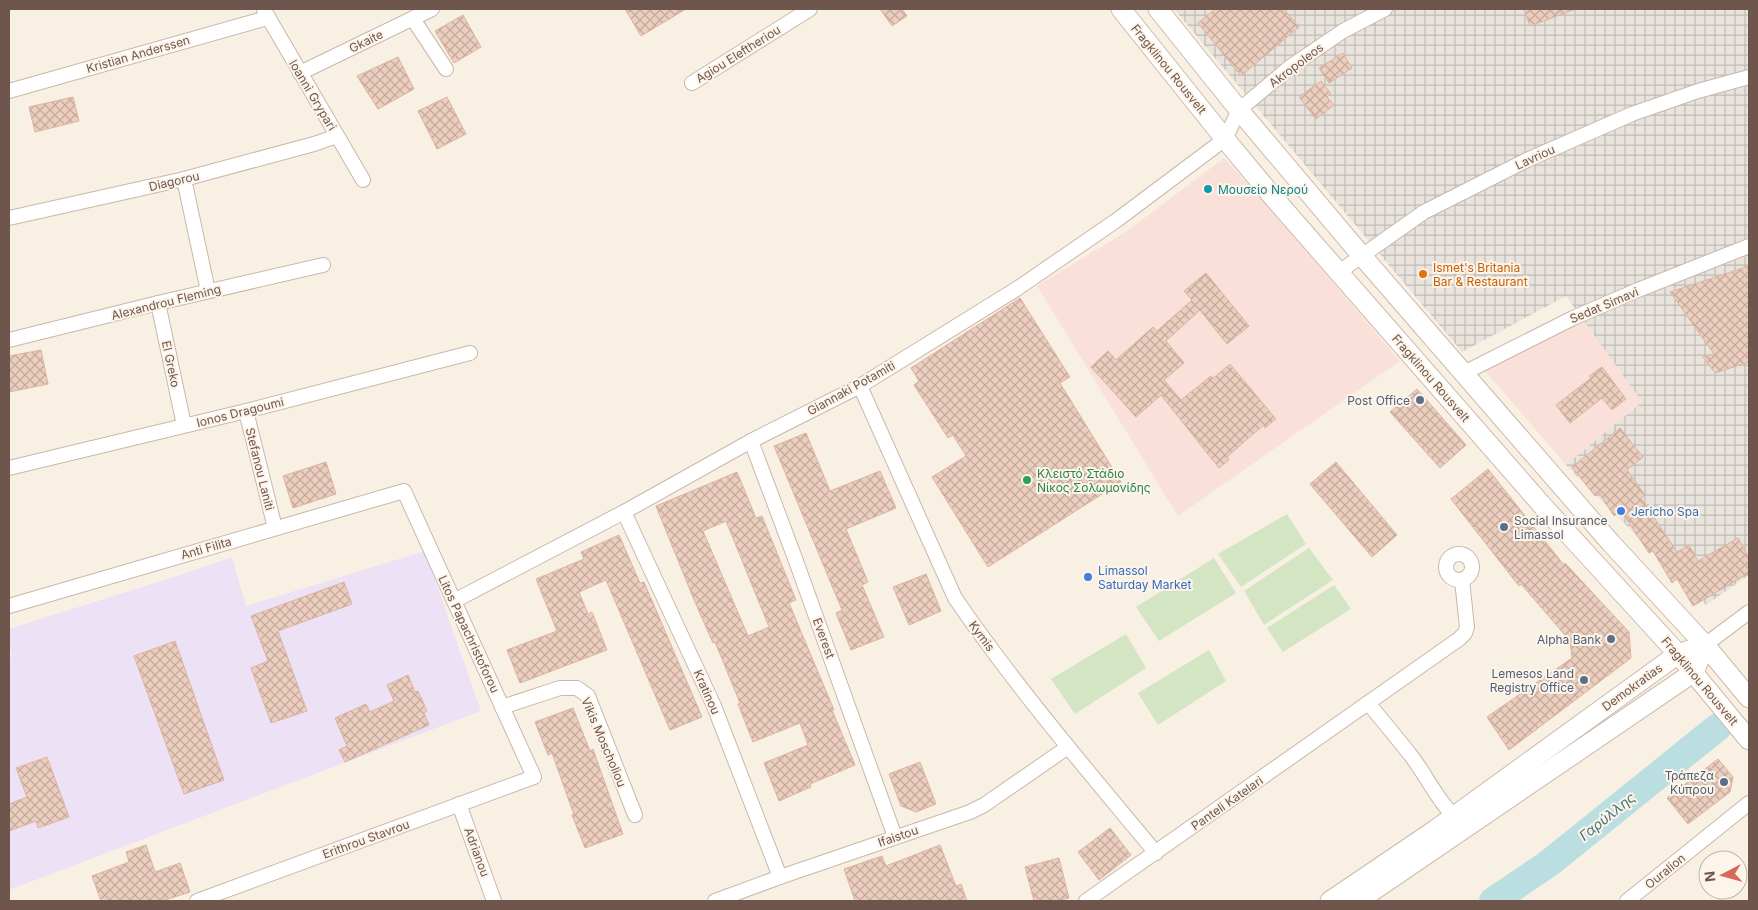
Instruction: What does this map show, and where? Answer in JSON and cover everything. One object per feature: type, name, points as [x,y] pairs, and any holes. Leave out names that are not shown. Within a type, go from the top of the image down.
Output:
[{"type":"main road","name":"Fragklinou Rousvelt","points":[[1121,9],[1225,139],[1339,272],[1541,504],[1694,672],[1749,740]]},
{"type":"main road","name":"Fragklinou Rousvelt","points":[[1158,9],[1239,110],[1362,256],[1610,542],[1705,645],[1749,698]]},
{"type":"main road","name":"Demokratias","points":[[1358,901],[1678,654],[1705,645]]},
{"type":"main road","points":[[1694,672],[1705,645]]},
{"type":"main road","name":"Demokratias","points":[[1330,901],[1462,820],[1694,672]]},
{"type":"street","name":"Gkaite","points":[[300,73],[432,9]]},
{"type":"street","name":"Agiou Eleftheriou","points":[[692,83],[810,9]]},
{"type":"street","name":"Akropoleos","points":[[1225,139],[1239,110],[1290,67],[1343,31],[1384,9]]},
{"type":"street","name":"Ioanni Grypari","points":[[265,13],[363,180]]},
{"type":"street","name":"Kristian Anderssen","points":[[9,91],[265,13]]},
{"type":"street","points":[[413,18],[446,69]]},
{"type":"street","name":"Lavriou","points":[[1339,272],[1424,212],[1528,160],[1632,114],[1749,76]]},
{"type":"street","name":"Diagorou","points":[[9,218],[184,179],[337,136]]},
{"type":"street","name":"Giannaki Potamiti","points":[[454,601],[624,512],[751,441],[860,386],[1018,288],[1117,220],[1225,139]]},
{"type":"street","points":[[184,179],[208,291]]},
{"type":"street","name":"Sedat Simavi","points":[[1464,373],[1573,318],[1749,246]]},
{"type":"street","name":"Alexandrou Fleming","points":[[9,340],[323,265]]},
{"type":"street","name":"El Greko","points":[[158,303],[184,425]]},
{"type":"street","name":"Ionos Dragoumi","points":[[9,468],[246,411],[470,353]]},
{"type":"street","name":"Kymis","points":[[860,386],[955,598],[974,626],[1068,747],[1156,853]]},
{"type":"street","name":"Stefanou Laniti","points":[[246,411],[275,528]]},
{"type":"street","name":"Everest","points":[[751,441],[895,836]]},
{"type":"street","name":"Anti Filita","points":[[9,606],[404,491]]},
{"type":"street","name":"Litos Papachristoforou","points":[[404,491],[534,776]]},
{"type":"street","name":"Kratinou","points":[[624,512],[714,706],[780,877]]},
{"type":"street","name":"Panteli Katelari","points":[[1086,901],[1465,633],[1467,626],[1462,580]]},
{"type":"street","points":[[1705,645],[1749,612]]},
{"type":"street","name":"Vikis Moscholiou","points":[[502,707],[560,688],[577,688],[588,696],[635,815]]},
{"type":"street","points":[[1368,703],[1462,820]]},
{"type":"street","name":"Ifaistou","points":[[719,901],[780,877],[984,806],[1068,747]]},
{"type":"street","name":"Erithrou Stavrou","points":[[197,901],[534,776]]},
{"type":"street","name":"Ouralion","points":[[1626,901],[1749,803]]},
{"type":"street","name":"Adrianou","points":[[459,804],[494,901]]},
{"type":"shaded area","points":[[1174,9],[1749,9],[1749,575],[1706,605],[1566,465],[1642,402],[1566,296],[1462,352]]},
{"type":"shaded area","points":[[1224,158],[1400,361],[1178,516],[1037,286],[1127,231]]},
{"type":"shaded area","points":[[1584,321],[1642,402],[1566,465],[1485,371]]},
{"type":"shaded area","points":[[425,551],[481,711],[9,890],[9,658],[12,656],[9,644],[9,629],[232,557],[246,606]]},
{"type":"green space","points":[[1287,514],[1306,544],[1241,587],[1218,554]]},
{"type":"green space","points":[[1309,548],[1333,580],[1264,625],[1244,591]]},
{"type":"green space","points":[[1214,558],[1236,593],[1159,641],[1136,607]]},
{"type":"green space","points":[[1334,585],[1351,609],[1283,652],[1267,628]]},
{"type":"green space","points":[[1126,634],[1146,668],[1075,714],[1051,679]]},
{"type":"green space","points":[[1209,650],[1226,681],[1158,725],[1138,693]]},
{"type":"building","points":[[625,9],[686,9],[641,36]]},
{"type":"building","points":[[880,9],[902,9],[907,16],[892,26]]},
{"type":"building","points":[[1215,9],[1284,9],[1299,27],[1241,76],[1198,23]]},
{"type":"building","points":[[1524,9],[1573,9],[1573,10],[1530,26]]},
{"type":"building","points":[[463,15],[481,47],[454,63],[435,31]]},
{"type":"building","points":[[1343,53],[1352,68],[1329,83],[1319,68]]},
{"type":"building","points":[[398,57],[414,89],[378,109],[357,76]]},
{"type":"building","points":[[1321,81],[1331,94],[1327,97],[1334,105],[1316,119],[1299,97]]},
{"type":"building","points":[[73,97],[79,121],[35,132],[29,107]]},
{"type":"building","points":[[447,97],[466,134],[437,149],[418,111]]},
{"type":"building","points":[[1749,266],[1749,362],[1715,373],[1703,357],[1714,354],[1670,292]]},
{"type":"building","points":[[1206,273],[1249,326],[1227,344],[1200,310],[1166,341],[1184,363],[1164,380],[1181,400],[1211,376],[1213,378],[1230,364],[1276,419],[1265,428],[1264,425],[1245,441],[1227,457],[1229,460],[1219,468],[1161,395],[1136,417],[1091,367],[1108,351],[1116,360],[1153,327],[1157,331],[1192,300],[1184,291]]},
{"type":"building","points":[[1020,298],[1070,377],[1060,383],[1121,482],[988,567],[932,477],[966,456],[953,435],[948,438],[914,385],[919,381],[911,368]]},
{"type":"building","points":[[41,350],[48,384],[9,392],[9,356]]},
{"type":"building","points":[[1602,367],[1626,399],[1612,410],[1602,398],[1570,423],[1556,405]]},
{"type":"building","points":[[1417,389],[1466,445],[1440,468],[1390,412]]},
{"type":"building","points":[[1620,428],[1643,457],[1627,470],[1645,495],[1641,498],[1677,552],[1689,545],[1698,561],[1738,538],[1749,558],[1749,573],[1693,606],[1677,579],[1672,583],[1653,551],[1649,553],[1621,511],[1614,516],[1599,493],[1595,496],[1572,467]]},
{"type":"building","points":[[806,433],[830,491],[880,471],[896,508],[846,529],[868,582],[862,585],[884,637],[851,650],[836,613],[842,610],[774,446]]},
{"type":"building","points":[[326,462],[336,494],[293,508],[283,476]]},
{"type":"building","points":[[1336,462],[1397,535],[1372,557],[1310,484]]},
{"type":"building","points":[[1488,469],[1564,565],[1565,563],[1629,632],[1631,658],[1509,750],[1487,717],[1572,658],[1570,641],[1521,584],[1519,586],[1451,499]]},
{"type":"building","points":[[737,472],[756,518],[762,516],[796,600],[789,603],[855,765],[810,784],[811,787],[779,801],[764,763],[808,745],[800,723],[753,742],[738,704],[740,703],[715,642],[713,643],[692,595],[656,506]],"holes":[[[726,521],[769,627],[748,636],[703,531]]]},
{"type":"building","points":[[619,535],[640,583],[644,582],[702,717],[670,730],[606,580],[579,592],[588,614],[592,612],[607,650],[520,683],[507,650],[557,631],[536,579],[584,559],[581,552]]},
{"type":"building","points":[[926,574],[941,611],[909,625],[893,587]]},
{"type":"building","points":[[344,582],[352,604],[278,631],[307,711],[271,723],[251,668],[268,661],[251,616]]},
{"type":"building","points":[[175,641],[224,780],[184,794],[134,656]]},
{"type":"building","points":[[408,675],[415,692],[418,691],[427,711],[424,713],[429,725],[345,762],[339,750],[347,746],[335,718],[366,704],[370,712],[394,701],[387,685]]},
{"type":"building","points":[[573,708],[590,751],[593,749],[623,834],[585,848],[552,753],[548,755],[535,722]]},
{"type":"building","points":[[47,757],[69,817],[38,828],[36,821],[9,831],[9,804],[27,797],[16,768]]},
{"type":"building","points":[[1718,759],[1733,777],[1730,792],[1688,824],[1667,798]]},
{"type":"building","points":[[920,762],[936,804],[916,812],[901,806],[889,774]]},
{"type":"building","points":[[1110,828],[1131,855],[1099,880],[1078,852]]},
{"type":"building","points":[[146,845],[155,872],[180,863],[190,892],[162,901],[101,901],[92,876],[129,862],[126,852]]},
{"type":"building","points":[[940,845],[956,886],[961,884],[967,901],[855,901],[844,869],[882,856],[886,866]]},
{"type":"building","points":[[1059,858],[1069,898],[1055,901],[1034,901],[1025,867]]},
{"type":"waterway","name":"Γαρύλλης","points":[[1493,901],[1548,864],[1718,727]]},
{"type":"place","name":"Μουσείο Νερού","points":[[1208,189]]},
{"type":"place","name":"Ismet's Britania Bar & Restaurant","points":[[1423,274]]},
{"type":"place","name":"Post Office","points":[[1420,400]]},
{"type":"place","name":"Κλειστό Στάδιο Νίκος Σολωμονίδης","points":[[1027,480]]},
{"type":"place","name":"Jericho Spa","points":[[1621,511]]},
{"type":"place","name":"Social Insurance Limassol","points":[[1504,527]]},
{"type":"place","name":"Limassol Saturday Market","points":[[1088,577]]},
{"type":"place","name":"Alpha Bank","points":[[1611,639]]},
{"type":"place","name":"Lemesos Land Registry Office","points":[[1584,680]]},
{"type":"place","name":"Τράπεζα Κύπρου","points":[[1724,782]]}]
